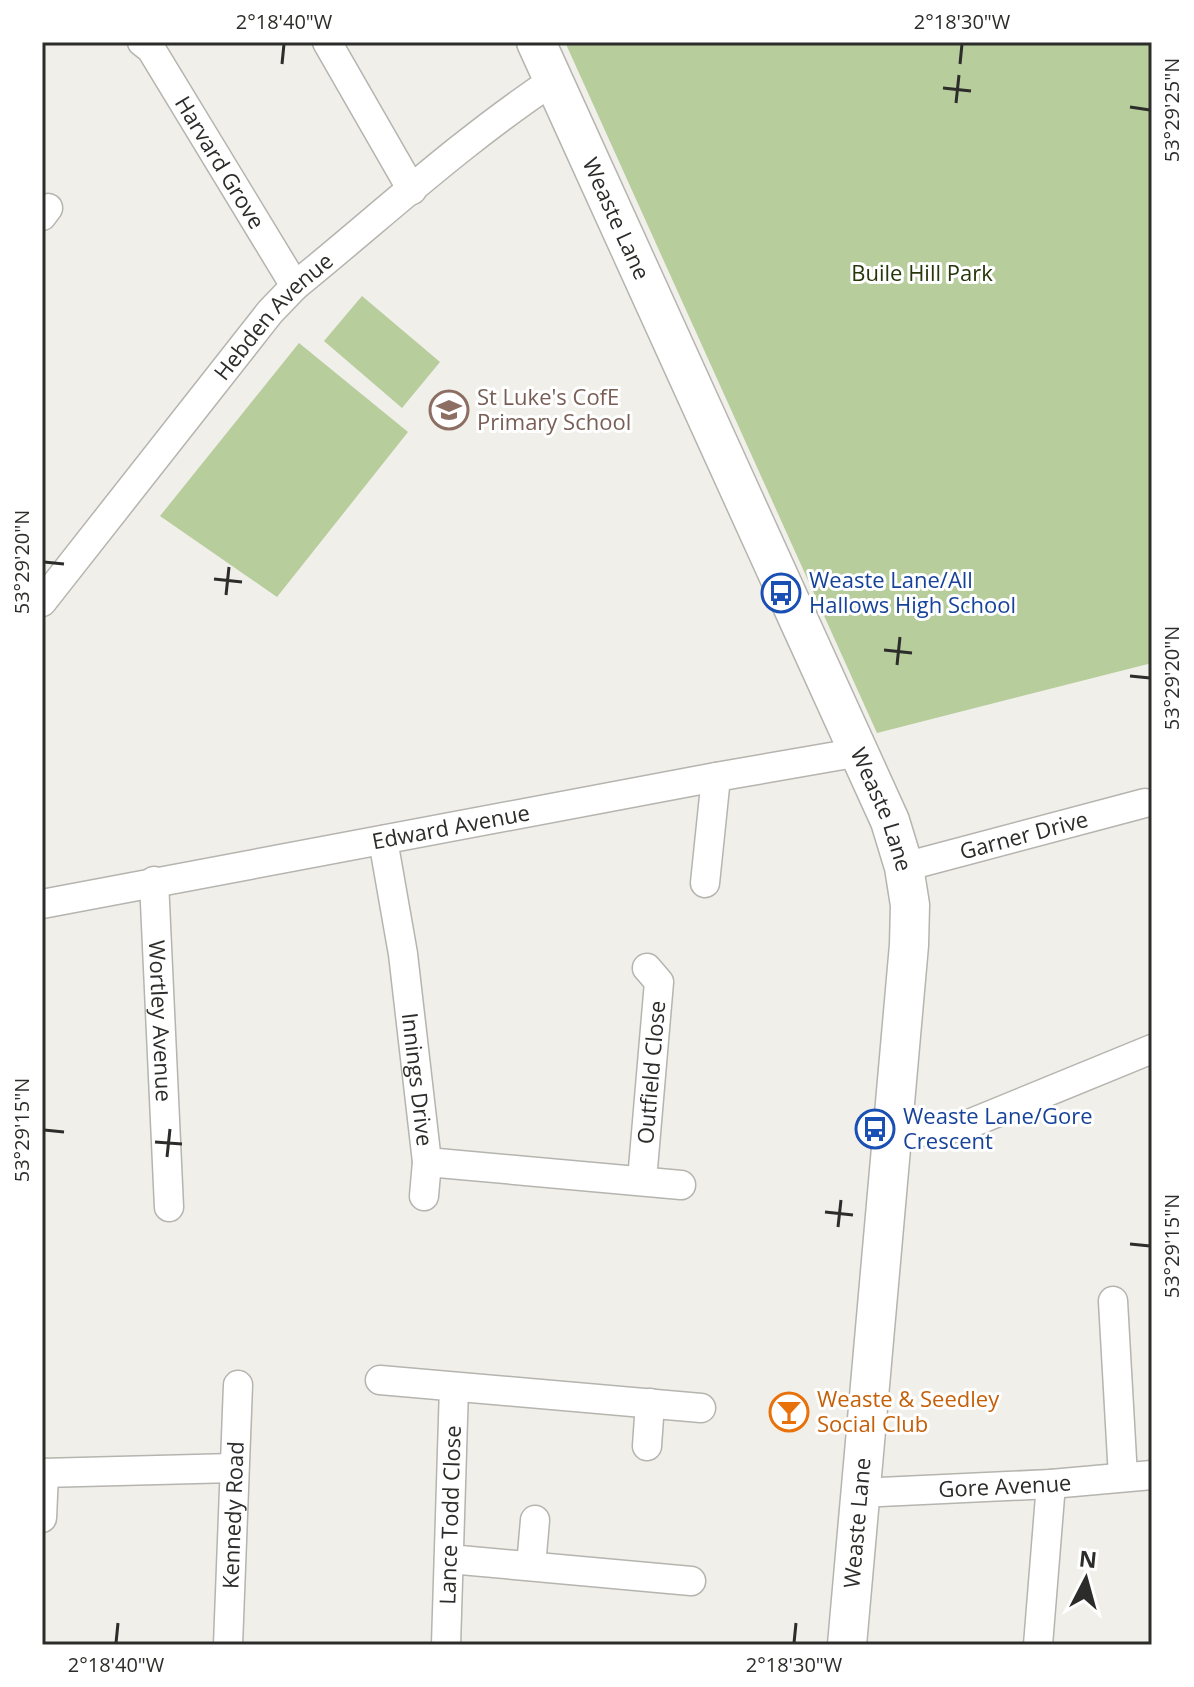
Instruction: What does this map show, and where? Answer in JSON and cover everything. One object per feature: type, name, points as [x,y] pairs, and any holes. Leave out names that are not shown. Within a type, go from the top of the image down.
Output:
[{"type":"main road","name":"Weaste Lane","points":[[536,42],[860,752],[890,821],[904,867],[910,925],[847,1645]]},
{"type":"street","name":"Harvard Grove","points":[[142,42],[151,49],[295,286]]},
{"type":"street","points":[[327,42],[412,190]]},
{"type":"street","name":"Hebden Avenue","points":[[42,602],[270,312],[295,286],[524,99],[554,80]]},
{"type":"street","name":"Edward Avenue","points":[[42,904],[860,752]]},
{"type":"street","points":[[705,883],[716,777]]},
{"type":"street","name":"Garner Drive","points":[[904,867],[1145,803]]},
{"type":"street","name":"Innings Drive","points":[[383,840],[403,954],[427,1162],[681,1185]]},
{"type":"street","name":"Wortley Avenue","points":[[154,881],[169,1207]]},
{"type":"street","name":"Outfield Close","points":[[642,1180],[659,982],[647,968]]},
{"type":"street","points":[[893,1129],[930,1132],[964,1126],[1152,1049]]},
{"type":"street","points":[[424,1196],[427,1162]]},
{"type":"street","points":[[1113,1301],[1123,1477]]},
{"type":"street","points":[[380,1380],[701,1408]]},
{"type":"street","name":"Kennedy Road","points":[[228,1645],[238,1385]]},
{"type":"street","name":"Lance Todd Close","points":[[446,1645],[454,1387]]},
{"type":"street","points":[[647,1446],[650,1403]]},
{"type":"street","points":[[42,1518],[43,1473],[234,1468]]},
{"type":"street","name":"Gore Avenue","points":[[859,1493],[1051,1484],[1152,1475]]},
{"type":"street","points":[[1038,1645],[1051,1484]]},
{"type":"street","points":[[531,1566],[535,1520]]},
{"type":"street","points":[[449,1559],[691,1581]]},
{"type":"green space","name":"Buile Hill Park","points":[[565,42],[1152,42],[1152,663],[877,733]]},
{"type":"green space","points":[[362,296],[440,362],[402,408],[324,341]]},
{"type":"green space","points":[[299,343],[408,432],[277,597],[160,516]]},
{"type":"place","name":"St Luke's CofE Primary School","points":[[449,410]]},
{"type":"place","name":"Weaste Lane/All Hallows High School","points":[[781,593]]},
{"type":"place","name":"Weaste Lane/Gore Crescent","points":[[875,1129]]},
{"type":"place","name":"Weaste & Seedley Social Club","points":[[789,1412]]}]
